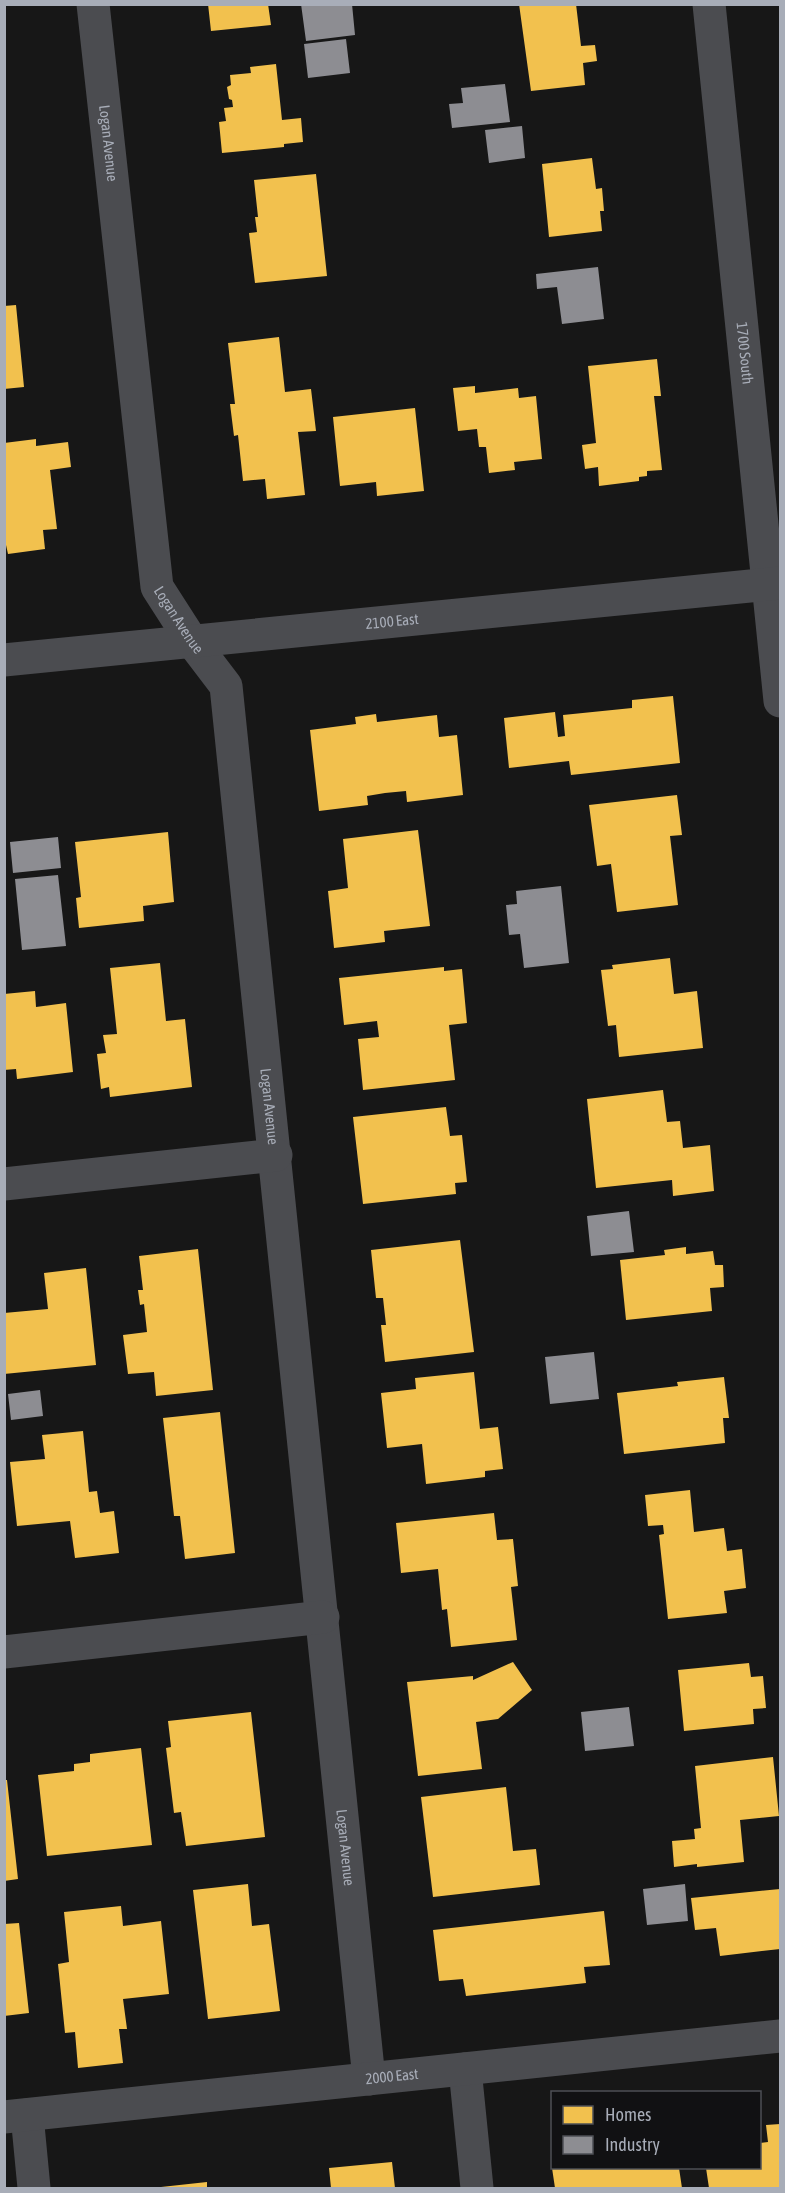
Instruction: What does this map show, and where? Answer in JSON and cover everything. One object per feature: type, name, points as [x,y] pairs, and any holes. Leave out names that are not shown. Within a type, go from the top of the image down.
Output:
[{"type":"street","name":"Logan Avenue","points":[[93,4],[157,587],[191,640],[226,686],[276,1155],[369,2079]]},
{"type":"street","name":"1700 South","points":[[710,4],[774,584],[780,701]]},
{"type":"street","name":"2100 East","points":[[4,660],[774,584]]},
{"type":"street","name":"Logan Avenue","points":[[4,1184],[276,1155]]},
{"type":"street","points":[[4,1652],[323,1617]]},
{"type":"street","name":"2000 East","points":[[16,2116],[780,2036]]},
{"type":"street","points":[[465,2069],[477,2188]]},
{"type":"street","points":[[16,2116],[34,2188]]},
{"type":"building: Homes","points":[[208,4],[268,4],[271,25],[211,31]]},
{"type":"building: Homes","points":[[519,4],[576,4],[581,46],[595,45],[597,61],[583,63],[585,85],[531,91]]},
{"type":"building: Homes","points":[[276,64],[282,120],[301,118],[303,142],[284,144],[284,147],[222,153],[219,122],[226,121],[224,108],[233,107],[227,87],[231,85],[230,75],[251,73],[250,67]]},
{"type":"building: Homes","points":[[592,158],[596,189],[602,188],[604,211],[600,211],[602,231],[549,237],[542,164]]},
{"type":"building: Homes","points":[[316,174],[327,276],[255,283],[249,233],[257,232],[255,217],[258,217],[254,180]]},
{"type":"building: Homes","points":[[16,305],[24,387],[4,389],[4,306]]},
{"type":"building: Homes","points":[[279,337],[285,392],[311,389],[316,431],[298,432],[305,495],[267,499],[265,479],[243,481],[238,435],[234,436],[230,404],[235,404],[228,343]]},
{"type":"building: Homes","points":[[657,359],[661,396],[654,396],[662,470],[647,471],[647,476],[639,477],[639,481],[599,486],[598,467],[585,469],[582,445],[596,443],[588,366]]},
{"type":"building: Homes","points":[[475,386],[475,393],[518,388],[519,398],[536,396],[542,459],[514,462],[515,470],[489,473],[486,447],[479,447],[477,429],[458,431],[453,388]]},
{"type":"building: Homes","points":[[415,408],[424,491],[377,496],[376,482],[340,486],[333,417]]},
{"type":"building: Homes","points":[[36,439],[36,446],[68,442],[71,467],[50,470],[57,529],[43,530],[45,549],[8,554],[4,536],[4,443]]},
{"type":"building: Homes","points":[[673,696],[680,763],[571,775],[569,761],[509,768],[504,718],[555,712],[558,737],[565,736],[563,715],[632,708],[632,700]]},
{"type":"building: Homes","points":[[376,714],[377,722],[437,715],[439,737],[457,735],[463,795],[407,802],[406,791],[385,793],[367,796],[368,805],[319,811],[310,730],[356,724],[355,717]]},
{"type":"building: Homes","points":[[677,795],[682,835],[670,836],[678,905],[617,912],[611,864],[597,866],[589,805]]},
{"type":"building: Homes","points":[[418,830],[430,926],[384,931],[385,942],[334,948],[328,891],[348,888],[343,839]]},
{"type":"building: Homes","points":[[168,832],[174,902],[143,906],[144,921],[79,928],[76,898],[81,897],[75,842]]},
{"type":"building: Homes","points":[[670,958],[674,994],[697,991],[703,1048],[619,1057],[616,1025],[608,1026],[601,970],[613,969],[612,965]]},
{"type":"building: Homes","points":[[160,963],[166,1021],[185,1019],[192,1087],[110,1097],[109,1087],[101,1089],[97,1054],[106,1053],[103,1035],[117,1034],[110,968]]},
{"type":"building: Homes","points":[[444,967],[444,971],[462,969],[467,1023],[449,1025],[455,1080],[363,1090],[358,1039],[379,1037],[377,1021],[344,1025],[339,978]]},
{"type":"building: Homes","points":[[35,991],[36,1007],[66,1003],[73,1072],[17,1079],[16,1069],[4,1070],[4,994]]},
{"type":"building: Homes","points":[[663,1090],[667,1122],[680,1121],[683,1148],[710,1145],[714,1191],[673,1196],[672,1180],[596,1188],[587,1099]]},
{"type":"building: Homes","points":[[446,1107],[450,1136],[462,1135],[467,1182],[455,1183],[456,1194],[363,1204],[353,1117]]},
{"type":"building: Homes","points":[[460,1240],[474,1352],[385,1362],[381,1325],[386,1325],[383,1298],[376,1298],[371,1250]]},
{"type":"building: Homes","points":[[686,1247],[686,1254],[713,1251],[715,1265],[723,1265],[724,1287],[710,1288],[712,1311],[626,1320],[620,1260],[665,1255],[664,1250]]},
{"type":"building: Homes","points":[[198,1249],[213,1390],[156,1396],[154,1372],[128,1374],[123,1335],[147,1332],[144,1304],[140,1305],[138,1290],[143,1290],[139,1256]]},
{"type":"building: Homes","points":[[86,1268],[96,1365],[4,1374],[4,1313],[48,1309],[44,1273]]},
{"type":"building: Homes","points":[[474,1372],[480,1429],[498,1427],[503,1469],[485,1471],[485,1477],[426,1484],[422,1444],[387,1448],[381,1393],[416,1389],[415,1378]]},
{"type":"building: Homes","points":[[724,1377],[729,1418],[723,1418],[725,1443],[624,1454],[617,1393],[678,1386],[677,1382]]},
{"type":"building: Homes","points":[[220,1412],[235,1553],[185,1559],[180,1516],[174,1516],[163,1418]]},
{"type":"building: Homes","points":[[83,1431],[89,1492],[97,1491],[100,1513],[114,1511],[119,1553],[75,1558],[70,1521],[17,1526],[10,1462],[45,1459],[42,1435]]},
{"type":"building: Homes","points":[[690,1490],[694,1532],[724,1528],[727,1551],[742,1549],[746,1588],[724,1591],[727,1613],[668,1619],[659,1535],[664,1534],[663,1525],[648,1526],[645,1495]]},
{"type":"building: Homes","points":[[494,1513],[497,1540],[513,1539],[518,1586],[511,1587],[517,1640],[451,1647],[447,1609],[442,1610],[438,1569],[401,1573],[396,1523]]},
{"type":"building: Homes","points":[[513,1662],[532,1690],[498,1719],[476,1722],[482,1769],[418,1776],[407,1682],[473,1676],[473,1680]]},
{"type":"building: Homes","points":[[749,1663],[751,1677],[763,1676],[766,1708],[753,1709],[754,1724],[684,1731],[678,1670]]},
{"type":"building: Homes","points":[[251,1712],[265,1837],[186,1846],[181,1812],[174,1813],[166,1748],[171,1747],[168,1721]]},
{"type":"building: Homes","points":[[141,1748],[152,1845],[47,1856],[38,1775],[74,1771],[74,1764],[90,1762],[90,1754]]},
{"type":"building: Homes","points":[[773,1757],[779,1816],[740,1820],[744,1862],[674,1867],[672,1841],[695,1839],[694,1829],[701,1828],[695,1766]]},
{"type":"building: Homes","points":[[4,1780],[7,1780],[18,1879],[4,1881]]},
{"type":"building: Homes","points":[[506,1787],[513,1851],[536,1849],[540,1885],[433,1897],[421,1797]]},
{"type":"building: Homes","points":[[248,1884],[252,1926],[269,1924],[280,2011],[208,2019],[193,1890]]},
{"type":"building: Homes","points":[[780,1889],[780,1949],[720,1956],[716,1928],[695,1930],[691,1898]]},
{"type":"building: Homes","points":[[121,1906],[123,1926],[161,1921],[169,1994],[123,1999],[127,2029],[119,2029],[123,2063],[78,2068],[75,2032],[65,2033],[58,1964],[69,1962],[64,1912]]},
{"type":"building: Homes","points":[[604,1911],[610,1965],[584,1967],[586,1983],[466,1996],[463,1979],[439,1981],[433,1930]]},
{"type":"building: Homes","points":[[19,1923],[29,2013],[4,2016],[4,1924]]},
{"type":"building: Homes","points":[[780,2124],[780,2188],[709,2188],[706,2169],[761,2169],[761,2143],[768,2142],[766,2125]]},
{"type":"building: Homes","points":[[392,2162],[395,2188],[331,2188],[329,2168]]},
{"type":"building: Homes","points":[[552,2169],[679,2169],[682,2188],[555,2188]]},
{"type":"building: Homes","points":[[207,2182],[207,2188],[161,2188],[161,2187]]},
{"type":"building: Industry","points":[[301,4],[352,4],[355,35],[306,41]]},
{"type":"building: Industry","points":[[346,39],[350,73],[308,78],[304,44]]},
{"type":"building: Industry","points":[[505,84],[510,122],[452,128],[449,104],[463,103],[461,88]]},
{"type":"building: Industry","points":[[522,126],[525,158],[489,163],[485,130]]},
{"type":"building: Industry","points":[[598,267],[604,319],[562,324],[557,287],[537,289],[536,274]]},
{"type":"building: Industry","points":[[58,837],[61,868],[13,873],[10,842]]},
{"type":"building: Industry","points":[[58,875],[66,946],[22,950],[15,879]]},
{"type":"building: Industry","points":[[561,886],[569,963],[524,968],[520,934],[509,935],[506,905],[517,904],[516,891]]},
{"type":"building: Industry","points":[[629,1211],[634,1252],[591,1256],[587,1216]]},
{"type":"building: Industry","points":[[594,1352],[599,1399],[550,1404],[545,1357]]},
{"type":"building: Industry","points":[[40,1390],[43,1416],[11,1420],[8,1394]]},
{"type":"building: Industry","points":[[629,1707],[634,1746],[585,1751],[581,1712]]},
{"type":"building: Industry","points":[[685,1884],[688,1921],[647,1925],[643,1889]]}]
